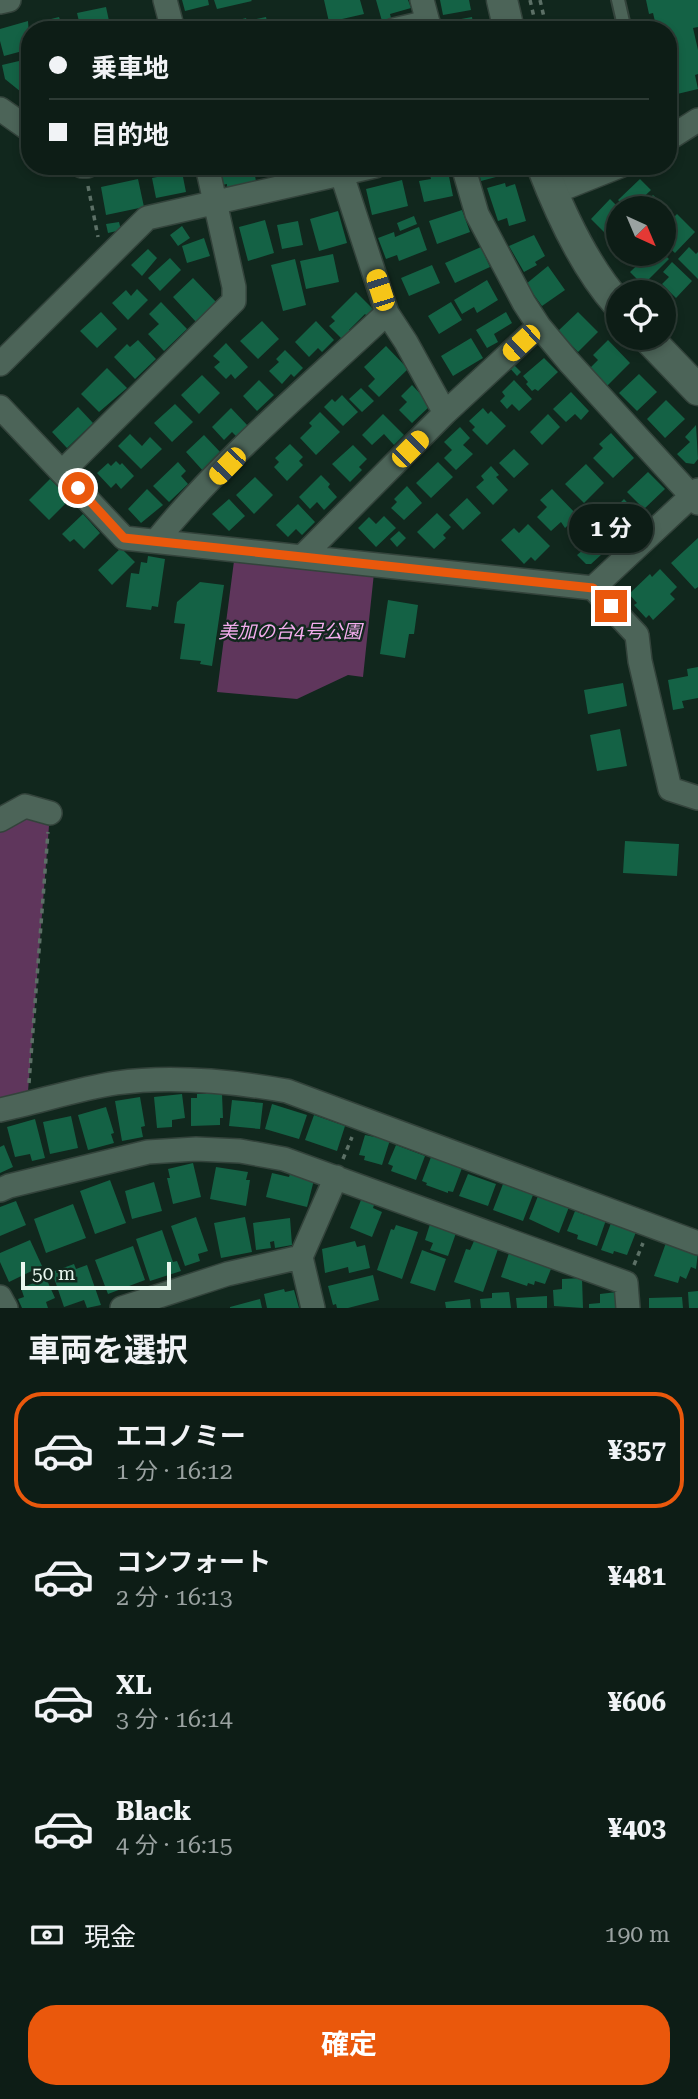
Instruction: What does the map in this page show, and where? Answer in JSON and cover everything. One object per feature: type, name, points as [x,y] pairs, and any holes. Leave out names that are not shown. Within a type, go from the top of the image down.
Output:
[{"type":"street","points":[[0,2],[9,0]]},
{"type":"street","points":[[165,0],[171,21]]},
{"type":"street","points":[[502,0],[507,21]]},
{"type":"street","points":[[677,133],[698,120]]},
{"type":"street","points":[[63,471],[234,300],[234,287],[209,175]]},
{"type":"street","points":[[0,364],[147,218],[342,175],[387,313],[445,413]]},
{"type":"street","points":[[466,175],[477,214],[539,326],[569,362],[696,497],[593,588]]},
{"type":"street","points":[[569,175],[547,179],[583,253],[606,287]]},
{"type":"street","points":[[156,541],[244,447],[387,313]]},
{"type":"street","points":[[303,556],[445,413],[539,326]]},
{"type":"street","points":[[660,350],[698,390]]},
{"type":"street","points":[[0,407],[124,538],[593,588],[638,635],[640,661],[670,789],[698,798]]},
{"type":"street","points":[[0,820],[25,806],[50,813]]},
{"type":"street","points":[[0,1111],[116,1083],[194,1079],[287,1091],[698,1243]]},
{"type":"street","points":[[0,1190],[9,1185],[148,1152],[196,1149],[240,1151],[284,1159],[626,1283],[628,1308]]},
{"type":"street","points":[[313,1308],[301,1257],[336,1177]]},
{"type":"street","points":[[122,1308],[227,1274],[301,1257]]},
{"type":"street","points":[[0,1297],[6,1308]]},
{"type":"lane","points":[[618,0],[623,21]]},
{"type":"path","points":[[530,0],[535,21]]},
{"type":"path","points":[[540,0],[545,21]]},
{"type":"path","points":[[86,175],[99,240],[109,256]]},
{"type":"path","points":[[27,1104],[50,813]]},
{"type":"path","points":[[336,1177],[359,1119]]},
{"type":"path","points":[[626,1283],[650,1225]]},
{"type":"green space","name":"美加の台4号公園","points":[[234,561],[374,573],[363,677],[348,675],[297,699],[217,692]]},
{"type":"green space","points":[[50,813],[27,1104],[0,1110],[0,820]]},
{"type":"building","points":[[182,0],[208,0],[209,5],[185,11]]},
{"type":"building","points":[[214,0],[251,0],[252,1],[217,9]]},
{"type":"building","points":[[324,0],[360,0],[364,14],[329,21]]},
{"type":"building","points":[[376,0],[408,0],[411,8],[390,14],[391,18],[382,21]]},
{"type":"building","points":[[440,0],[469,0],[471,10],[443,15]]},
{"type":"building","points":[[646,0],[698,0],[698,27],[693,28],[698,50],[698,74],[695,75],[698,89],[677,94],[677,21],[655,21],[653,13],[649,14]]},
{"type":"building","points":[[106,7],[109,21],[79,21],[77,13]]},
{"type":"building","points":[[59,17],[60,21],[43,21]]},
{"type":"building","points":[[266,17],[267,21],[247,21]]},
{"type":"building","points":[[472,17],[473,21],[450,21]]},
{"type":"building","points":[[21,23],[21,51],[4,56],[0,29]]},
{"type":"building","points":[[19,61],[21,92],[5,79],[2,65]]},
{"type":"building","points":[[183,175],[186,192],[156,198],[152,178]]},
{"type":"building","points":[[220,175],[255,175],[256,181],[227,187],[227,184],[222,185]]},
{"type":"building","points":[[430,175],[449,175],[453,196],[424,202],[419,181],[431,179]]},
{"type":"building","points":[[479,175],[504,175],[481,181]]},
{"type":"building","points":[[138,179],[144,207],[106,215],[101,187]]},
{"type":"building","points":[[640,179],[651,190],[645,196],[622,196]]},
{"type":"building","points":[[402,180],[408,206],[372,215],[366,189]]},
{"type":"building","points":[[505,183],[506,187],[515,184],[526,221],[509,226],[507,218],[498,221],[487,188]]},
{"type":"building","points":[[606,203],[606,234],[591,219]]},
{"type":"building","points":[[462,210],[470,232],[437,244],[429,221]]},
{"type":"building","points":[[338,211],[347,243],[319,251],[310,219]]},
{"type":"building","points":[[676,215],[695,232],[676,252]]},
{"type":"building","points":[[414,216],[417,224],[400,231],[397,223]]},
{"type":"building","points":[[265,220],[274,253],[248,261],[239,227]]},
{"type":"building","points":[[298,221],[303,245],[282,249],[277,225]]},
{"type":"building","points":[[119,222],[121,230],[108,233],[106,224]]},
{"type":"building","points":[[182,226],[190,238],[178,246],[170,235]]},
{"type":"building","points":[[419,227],[427,250],[399,261],[397,255],[386,259],[378,238],[394,232],[395,237]]},
{"type":"building","points":[[534,235],[545,256],[535,262],[537,265],[524,272],[509,246]]},
{"type":"building","points":[[204,238],[210,256],[187,263],[182,246]]},
{"type":"building","points":[[481,247],[490,267],[455,283],[445,263]]},
{"type":"building","points":[[689,247],[696,254],[698,252],[698,279],[678,259]]},
{"type":"building","points":[[148,249],[157,258],[142,276],[131,265]]},
{"type":"building","points":[[333,254],[339,282],[306,289],[300,261]]},
{"type":"building","points":[[170,258],[181,270],[160,291],[148,278]]},
{"type":"building","points":[[295,259],[306,305],[283,311],[271,265]]},
{"type":"building","points":[[432,265],[440,283],[409,296],[401,278]]},
{"type":"building","points":[[548,266],[565,290],[542,306],[526,284]]},
{"type":"building","points":[[636,266],[662,266],[648,280],[638,280],[630,272]]},
{"type":"building","points":[[668,266],[676,266],[692,281],[676,298],[676,280],[666,280],[669,277],[663,272]]},
{"type":"building","points":[[193,278],[217,303],[197,323],[173,297]]},
{"type":"building","points":[[487,280],[498,300],[477,313],[474,307],[462,314],[454,300]]},
{"type":"building","points":[[137,289],[148,300],[128,320],[112,303],[126,290],[131,296]]},
{"type":"building","points":[[356,292],[375,311],[368,317],[365,314],[349,330],[352,333],[344,341],[329,326],[335,321],[331,317]]},
{"type":"building","points":[[161,302],[187,329],[164,351],[148,334],[159,324],[149,314]]},
{"type":"building","points":[[451,302],[462,320],[439,334],[428,316]]},
{"type":"building","points":[[101,312],[117,329],[97,348],[80,331]]},
{"type":"building","points":[[506,312],[512,323],[494,334],[498,342],[487,348],[476,330]]},
{"type":"building","points":[[578,312],[598,332],[578,352],[558,331]]},
{"type":"building","points":[[262,321],[279,339],[258,359],[240,341]]},
{"type":"building","points":[[316,321],[334,340],[322,352],[318,348],[309,357],[295,342]]},
{"type":"building","points":[[471,338],[483,358],[453,376],[441,356]]},
{"type":"building","points":[[138,340],[156,359],[135,379],[114,357],[127,344],[130,347]]},
{"type":"building","points":[[606,342],[606,350],[618,350],[630,363],[607,386],[589,369],[598,360],[593,355]]},
{"type":"building","points":[[226,343],[248,367],[235,379],[231,374],[226,379],[214,367],[220,362],[213,356]]},
{"type":"building","points":[[386,346],[408,369],[379,397],[368,386],[375,379],[364,367]]},
{"type":"building","points":[[285,350],[303,368],[294,377],[291,374],[282,384],[269,371],[279,362],[276,359]]},
{"type":"building","points":[[544,358],[558,372],[538,391],[532,391],[523,376]]},
{"type":"building","points":[[513,364],[521,372],[517,376],[509,367]]},
{"type":"building","points":[[107,368],[127,388],[99,412],[81,394]]},
{"type":"building","points":[[639,374],[657,392],[637,411],[619,393]]},
{"type":"building","points":[[202,375],[220,393],[199,414],[181,395]]},
{"type":"building","points":[[259,380],[274,395],[257,411],[243,396]]},
{"type":"building","points":[[514,380],[532,399],[519,411],[512,404],[507,409],[500,401],[505,396],[502,392]]},
{"type":"building","points":[[412,385],[431,405],[412,423],[399,410],[407,402],[401,396]]},
{"type":"building","points":[[361,388],[374,401],[362,412],[349,399]]},
{"type":"building","points":[[571,392],[589,411],[581,420],[575,414],[566,422],[553,409]]},
{"type":"building","points":[[342,395],[358,412],[343,426],[324,407],[332,399],[335,402]]},
{"type":"building","points":[[666,400],[685,419],[665,438],[647,419]]},
{"type":"building","points":[[175,404],[193,422],[172,442],[154,423]]},
{"type":"building","points":[[78,407],[93,423],[67,448],[52,432]]},
{"type":"building","points":[[231,408],[248,426],[237,437],[232,432],[224,440],[212,427]]},
{"type":"building","points":[[483,408],[488,414],[491,411],[506,426],[487,445],[472,430],[475,427],[469,421]]},
{"type":"building","points":[[320,412],[340,432],[316,455],[300,438],[312,426],[309,423]]},
{"type":"building","points":[[383,414],[404,435],[394,445],[384,434],[372,445],[362,435]]},
{"type":"building","points":[[548,414],[560,427],[542,445],[530,432]]},
{"type":"building","points":[[696,425],[698,459],[694,464],[686,463],[677,454],[690,442],[685,437]]},
{"type":"building","points":[[460,427],[470,438],[463,445],[473,454],[456,470],[444,458],[452,450],[444,442]]},
{"type":"building","points":[[611,433],[634,458],[613,478],[593,458],[603,448],[599,444]]},
{"type":"building","points":[[130,434],[142,446],[150,437],[162,449],[141,469],[118,446]]},
{"type":"building","points":[[204,435],[222,454],[204,472],[186,452]]},
{"type":"building","points":[[290,444],[303,457],[299,461],[303,465],[287,481],[274,467],[279,462],[275,458]]},
{"type":"building","points":[[353,445],[367,459],[359,467],[362,470],[350,482],[332,464]]},
{"type":"building","points":[[514,449],[529,464],[514,478],[499,463]]},
{"type":"building","points":[[116,461],[120,465],[122,463],[134,476],[121,489],[116,483],[111,488],[97,473],[108,463],[111,466]]},
{"type":"building","points":[[178,462],[186,471],[181,476],[188,484],[169,502],[153,486]]},
{"type":"building","points":[[438,462],[453,477],[431,498],[416,483]]},
{"type":"building","points":[[586,464],[604,483],[584,503],[565,484]]},
{"type":"building","points":[[491,466],[499,475],[496,477],[508,490],[493,505],[476,487],[484,480],[481,476]]},
{"type":"building","points":[[648,472],[665,489],[644,509],[627,492]]},
{"type":"building","points":[[321,475],[337,497],[324,510],[317,502],[310,509],[299,497]]},
{"type":"building","points":[[255,477],[273,495],[254,514],[236,495]]},
{"type":"building","points":[[50,479],[70,499],[49,520],[29,500]]},
{"type":"building","points":[[407,486],[422,503],[404,520],[391,508],[397,502],[394,499]]},
{"type":"building","points":[[147,489],[163,505],[141,523],[128,509]]},
{"type":"building","points":[[552,489],[578,516],[565,528],[561,522],[551,531],[537,517],[547,507],[540,500]]},
{"type":"building","points":[[467,498],[481,513],[463,530],[449,515]]},
{"type":"building","points":[[229,499],[245,516],[229,531],[212,514]]},
{"type":"building","points":[[624,499],[641,517],[622,535],[606,517]]},
{"type":"building","points":[[298,504],[315,522],[302,535],[296,529],[288,537],[276,525]]},
{"type":"building","points":[[437,513],[451,527],[443,535],[446,538],[434,549],[417,532]]},
{"type":"building","points":[[83,514],[100,533],[84,549],[74,539],[70,542],[62,534]]},
{"type":"building","points":[[384,516],[396,528],[376,547],[358,528],[369,517],[376,524]]},
{"type":"building","points":[[591,523],[612,545],[591,564],[586,564],[577,555],[583,550],[573,540]]},
{"type":"building","points":[[528,524],[550,546],[535,561],[531,557],[524,564],[501,540],[514,528],[519,533]]},
{"type":"building","points":[[399,531],[406,538],[397,547],[390,539]]},
{"type":"building","points":[[698,538],[698,587],[695,589],[671,563]]},
{"type":"building","points":[[121,548],[135,562],[112,585],[98,570]]},
{"type":"building","points":[[148,556],[165,559],[158,607],[152,606],[151,610],[126,607],[131,573],[139,574],[141,562],[147,563]]},
{"type":"building","points":[[660,569],[677,587],[670,594],[675,599],[653,620],[649,615],[646,618],[634,605],[637,603],[629,594],[650,574],[652,577]]},
{"type":"building","points":[[200,582],[224,585],[212,666],[200,664],[201,661],[180,659],[185,624],[174,623],[177,602]]},
{"type":"building","points":[[388,600],[418,605],[414,634],[409,634],[405,658],[380,654]]},
{"type":"building","points":[[698,667],[698,698],[682,701],[684,708],[673,710],[668,680],[688,676],[687,669]]},
{"type":"building","points":[[623,683],[627,706],[588,714],[584,690]]},
{"type":"building","points":[[620,729],[627,766],[597,771],[590,735]]},
{"type":"building","points":[[625,841],[679,844],[677,876],[623,873]]},
{"type":"building","points":[[182,1094],[185,1118],[172,1120],[172,1127],[157,1128],[154,1097]]},
{"type":"building","points":[[197,1094],[222,1094],[223,1118],[220,1118],[220,1125],[191,1126],[191,1098],[197,1098]]},
{"type":"building","points":[[140,1097],[145,1126],[141,1127],[143,1137],[122,1141],[115,1101]]},
{"type":"building","points":[[232,1100],[263,1103],[260,1129],[229,1126]]},
{"type":"building","points":[[272,1104],[307,1115],[299,1139],[265,1129]]},
{"type":"building","points":[[106,1107],[114,1133],[111,1134],[114,1143],[88,1150],[78,1115]]},
{"type":"building","points":[[314,1115],[345,1126],[337,1151],[305,1140]]},
{"type":"building","points":[[71,1116],[78,1148],[50,1154],[43,1122]]},
{"type":"building","points":[[35,1119],[45,1158],[32,1161],[30,1154],[15,1157],[7,1127]]},
{"type":"building","points":[[365,1135],[390,1140],[382,1165],[364,1160],[365,1156],[359,1155]]},
{"type":"building","points":[[4,1145],[13,1167],[0,1173],[0,1147]]},
{"type":"building","points":[[396,1145],[425,1156],[416,1180],[391,1171],[393,1166],[388,1164]]},
{"type":"building","points":[[431,1157],[462,1168],[453,1192],[448,1193],[422,1181]]},
{"type":"building","points":[[193,1163],[201,1197],[173,1204],[167,1178],[170,1178],[168,1169]]},
{"type":"building","points":[[216,1167],[248,1172],[246,1180],[250,1180],[246,1206],[210,1199]]},
{"type":"building","points":[[272,1173],[314,1180],[307,1207],[266,1197]]},
{"type":"building","points":[[468,1174],[496,1184],[488,1206],[459,1196]]},
{"type":"building","points":[[110,1180],[126,1223],[95,1234],[80,1191]]},
{"type":"building","points":[[154,1182],[162,1211],[132,1219],[125,1191]]},
{"type":"building","points":[[503,1184],[533,1195],[523,1221],[493,1210]]},
{"type":"building","points":[[538,1196],[569,1207],[559,1233],[529,1219]]},
{"type":"building","points":[[361,1200],[374,1205],[373,1208],[382,1212],[372,1237],[350,1228]]},
{"type":"building","points":[[16,1201],[26,1225],[0,1236],[0,1207]]},
{"type":"building","points":[[73,1204],[86,1238],[46,1253],[34,1219]]},
{"type":"building","points":[[575,1211],[585,1215],[586,1212],[606,1220],[597,1246],[577,1239],[578,1235],[567,1231]]},
{"type":"building","points":[[196,1217],[208,1251],[198,1254],[200,1261],[185,1266],[171,1226]]},
{"type":"building","points":[[245,1217],[252,1252],[221,1258],[214,1223]]},
{"type":"building","points":[[290,1218],[292,1245],[275,1248],[274,1241],[270,1242],[271,1248],[256,1250],[253,1223]]},
{"type":"building","points":[[611,1223],[636,1232],[627,1255],[601,1250]]},
{"type":"building","points":[[430,1224],[456,1233],[448,1256],[430,1250],[433,1243],[425,1240]]},
{"type":"building","points":[[396,1225],[418,1232],[402,1279],[377,1270],[391,1229],[394,1230]]},
{"type":"building","points":[[162,1230],[173,1262],[177,1261],[181,1271],[150,1281],[136,1239]]},
{"type":"building","points":[[30,1240],[42,1266],[9,1282],[0,1262],[0,1253]]},
{"type":"building","points":[[667,1240],[698,1252],[696,1269],[691,1267],[686,1279],[680,1276],[678,1283],[654,1276]]},
{"type":"building","points":[[355,1241],[357,1247],[365,1245],[370,1268],[349,1273],[348,1267],[325,1273],[322,1249]]},
{"type":"building","points":[[474,1241],[498,1249],[483,1292],[454,1282],[466,1249],[470,1250]]},
{"type":"building","points":[[133,1246],[145,1280],[108,1294],[95,1260]]},
{"type":"building","points":[[422,1250],[446,1259],[435,1291],[410,1283]]},
{"type":"building","points":[[509,1253],[551,1269],[545,1284],[535,1281],[534,1285],[528,1283],[527,1286],[501,1277]]},
{"type":"building","points":[[74,1264],[76,1269],[87,1265],[101,1305],[87,1308],[84,1300],[64,1307],[52,1272]]},
{"type":"building","points":[[373,1275],[379,1300],[348,1308],[337,1308],[336,1304],[333,1305],[328,1286]]},
{"type":"building","points":[[46,1278],[55,1298],[46,1302],[48,1308],[22,1308],[18,1299],[24,1297],[21,1288]]},
{"type":"building","points":[[582,1278],[583,1308],[554,1306],[553,1290],[562,1289],[562,1279]]},
{"type":"building","points":[[284,1289],[285,1292],[294,1290],[299,1308],[267,1308],[264,1294]]},
{"type":"building","points":[[698,1291],[698,1308],[689,1308],[688,1292]]},
{"type":"building","points":[[509,1292],[511,1308],[481,1308],[480,1299],[492,1298],[492,1293]]},
{"type":"building","points":[[617,1292],[619,1308],[589,1308],[589,1304],[600,1303],[600,1294]]},
{"type":"building","points":[[547,1296],[547,1308],[517,1308],[516,1298]]},
{"type":"building","points":[[682,1297],[683,1308],[649,1308],[649,1298]]},
{"type":"building","points":[[260,1299],[262,1308],[230,1308],[230,1307]]},
{"type":"building","points":[[470,1299],[471,1308],[446,1308],[445,1302]]},
{"type":"route","points":[[78,488],[124,538],[593,588],[611,606]]}]
